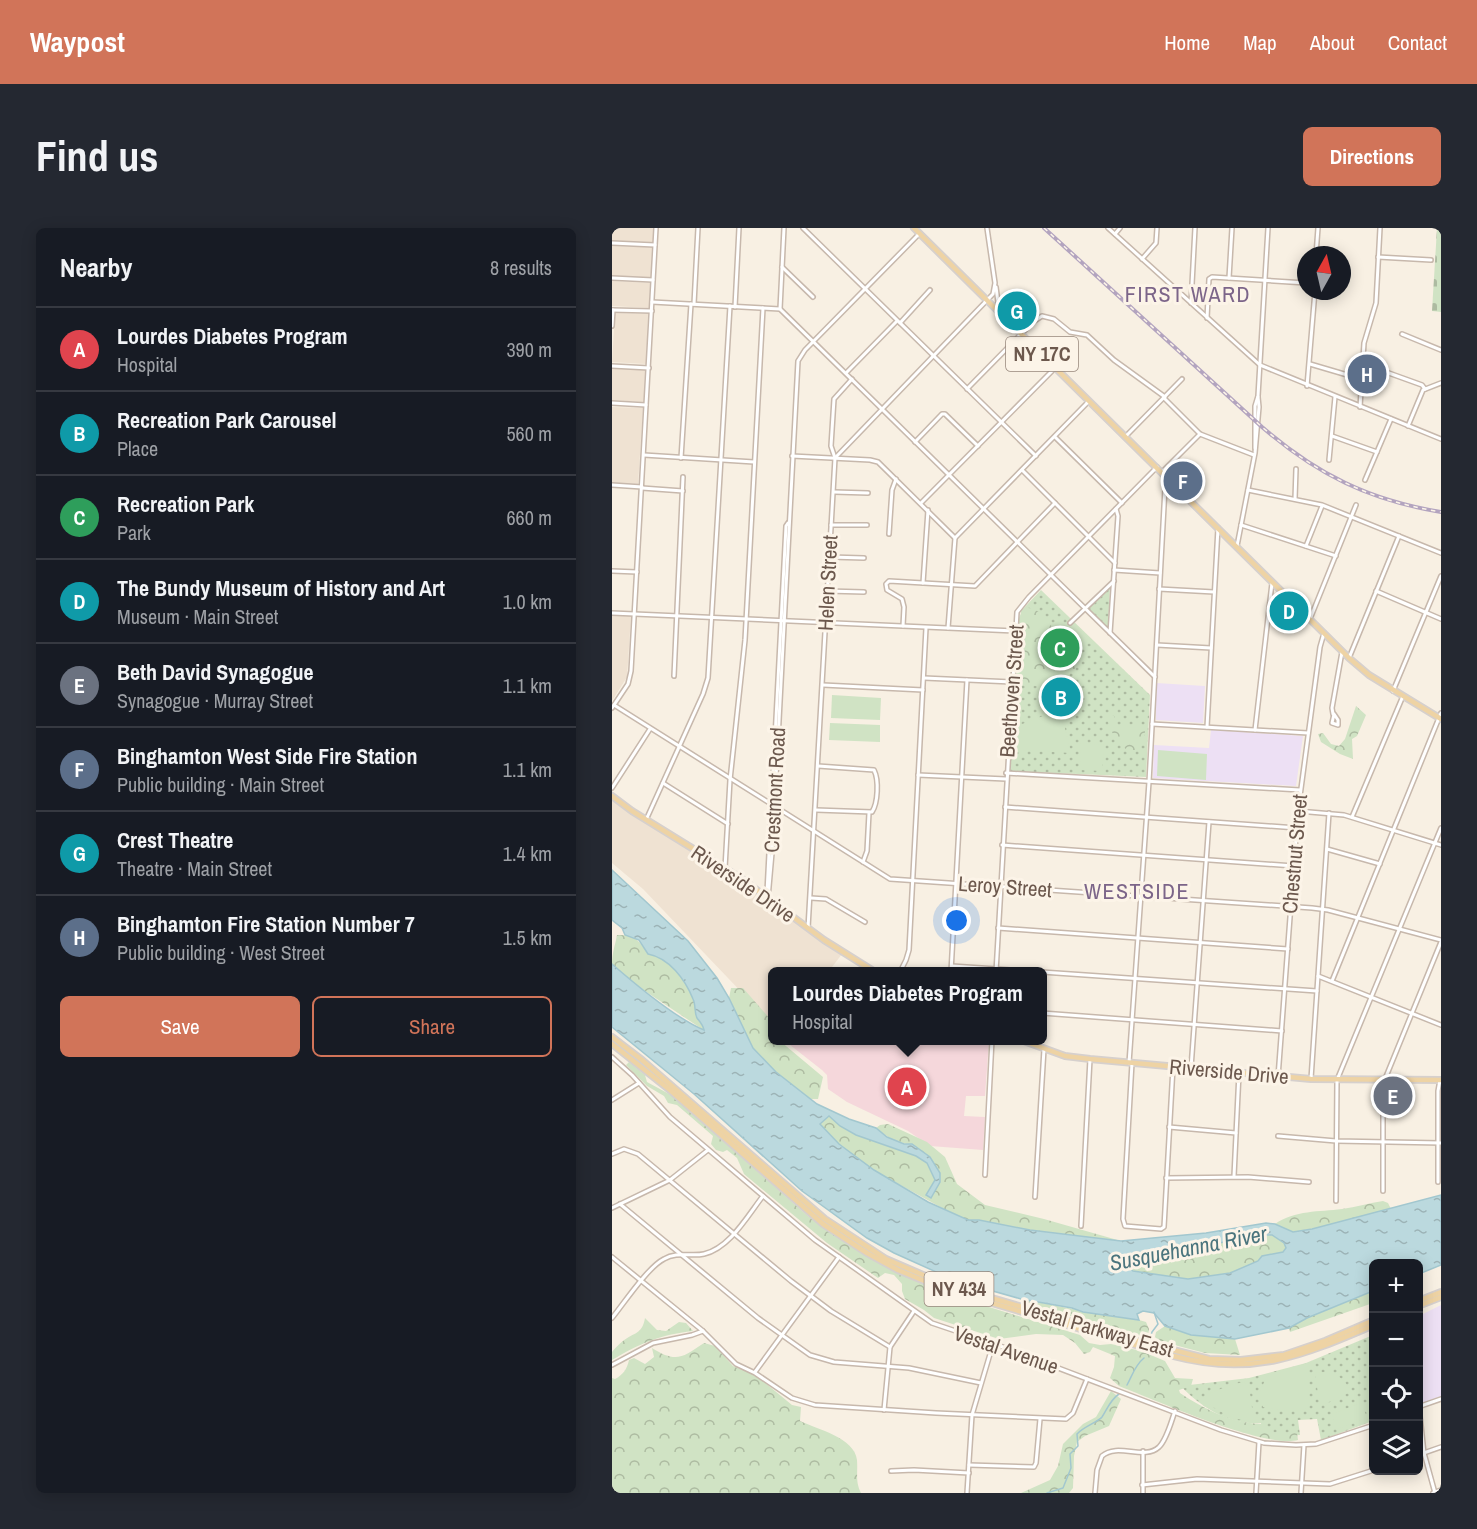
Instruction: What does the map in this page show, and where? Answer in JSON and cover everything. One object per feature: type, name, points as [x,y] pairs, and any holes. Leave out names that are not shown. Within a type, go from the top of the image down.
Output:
[{"type":"main road","name":"NY 17C","points":[[914,228],[1342,652],[1393,691],[1440,717]]},
{"type":"main road","name":"Riverside Drive","points":[[612,796],[646,820],[725,868],[808,928],[867,967]]},
{"type":"main road","name":"Vestal Parkway East","points":[[612,1037],[642,1060],[825,1219],[886,1259],[944,1284],[1155,1346],[1209,1359],[1249,1360],[1284,1355],[1369,1322]]},
{"type":"main road","name":"Vestal Parkway East","points":[[612,1044],[664,1085],[823,1224],[883,1262],[944,1289],[1173,1356],[1212,1364],[1254,1364],[1289,1358],[1369,1327]]},
{"type":"main road","name":"Riverside Drive","points":[[1032,1045],[1065,1056],[1278,1077],[1337,1080],[1441,1079]]},
{"type":"main road","points":[[1423,1299],[1441,1292]]},
{"type":"main road","points":[[1423,1304],[1441,1296]]},
{"type":"street","points":[[613,706],[630,677],[656,228]]},
{"type":"street","points":[[681,458],[698,228]]},
{"type":"street","points":[[646,820],[706,687],[709,673],[721,460],[739,228]]},
{"type":"street","points":[[780,309],[784,228]]},
{"type":"street","points":[[803,228],[1036,456]]},
{"type":"street","points":[[987,228],[999,312]]},
{"type":"street","points":[[1108,228],[1260,365],[1441,439]]},
{"type":"street","points":[[1115,234],[1120,228]]},
{"type":"street","points":[[1142,259],[1156,243],[1157,228]]},
{"type":"street","points":[[1191,303],[1195,228]]},
{"type":"street","points":[[1229,278],[1232,228]]},
{"type":"street","points":[[1237,546],[1255,448],[1255,406],[1258,396],[1268,228]]},
{"type":"street","points":[[1317,246],[1318,228]]},
{"type":"street","points":[[1360,407],[1364,343],[1376,303],[1380,228]]},
{"type":"street","name":"Crestmont Road","points":[[768,898],[786,526],[798,361],[919,234]]},
{"type":"street","points":[[612,243],[655,245]]},
{"type":"street","points":[[1378,257],[1431,260]]},
{"type":"street","points":[[782,267],[813,297]]},
{"type":"street","points":[[612,278],[654,280]]},
{"type":"street","points":[[1207,318],[1210,278],[1297,283]]},
{"type":"street","points":[[835,458],[988,300],[994,292],[995,283]]},
{"type":"street","points":[[846,373],[930,290]]},
{"type":"street","points":[[1307,386],[1314,300]]},
{"type":"street","points":[[652,302],[780,309],[1155,677]]},
{"type":"street","points":[[725,868],[730,780],[741,691],[746,619],[763,308]]},
{"type":"street","points":[[612,326],[613,310],[652,311]]},
{"type":"street","points":[[967,389],[1039,316],[1054,319],[1065,330],[1090,337],[1114,360],[1164,397],[1200,434],[1254,455]]},
{"type":"street","points":[[1402,334],[1441,350]]},
{"type":"street","points":[[1362,363],[1421,385],[1425,389]]},
{"type":"street","points":[[1310,364],[1361,379]]},
{"type":"street","points":[[612,366],[649,368]]},
{"type":"street","points":[[921,503],[1056,367]]},
{"type":"street","name":"Helen Street","points":[[808,928],[835,458],[831,446],[834,399],[852,379]]},
{"type":"street","points":[[1126,436],[1182,379]]},
{"type":"street","points":[[1408,426],[1425,389],[1441,383]]},
{"type":"street","points":[[1329,460],[1335,397]]},
{"type":"street","points":[[948,628],[955,538],[1090,400]]},
{"type":"street","points":[[612,404],[646,405]]},
{"type":"street","points":[[915,442],[942,414],[945,414],[978,446]]},
{"type":"street","points":[[1365,480],[1391,419]]},
{"type":"street","points":[[1162,472],[1200,434]]},
{"type":"street","points":[[1055,436],[1122,503]]},
{"type":"street","points":[[1332,436],[1377,452]]},
{"type":"street","points":[[644,455],[754,462]]},
{"type":"street","points":[[792,456],[875,461],[881,464],[955,538]]},
{"type":"street","name":"Beethoven Street","points":[[996,967],[1006,773],[1018,609],[1157,467]]},
{"type":"street","points":[[1295,499],[1296,469]]},
{"type":"street","points":[[1022,470],[1115,563]]},
{"type":"street","points":[[674,676],[683,477]]},
{"type":"street","points":[[889,534],[892,490],[896,479]]},
{"type":"street","points":[[1170,480],[1165,488],[1149,782],[1134,979],[1124,1225],[1163,1228],[1173,1067]]},
{"type":"street","points":[[612,484],[682,491]]},
{"type":"street","points":[[1248,490],[1322,505],[1441,553]]},
{"type":"street","points":[[833,492],[868,493]]},
{"type":"street","points":[[903,626],[902,599],[889,592],[886,588],[888,583],[975,586],[1055,503]]},
{"type":"street","points":[[1305,546],[1322,505]]},
{"type":"street","points":[[1310,619],[1356,505]]},
{"type":"street","points":[[1110,633],[1118,516],[1116,509]]},
{"type":"street","points":[[923,583],[928,510]]},
{"type":"street","points":[[831,525],[867,525]]},
{"type":"street","points":[[1241,525],[1337,556]]},
{"type":"street","points":[[1207,727],[1218,527]]},
{"type":"street","points":[[1349,658],[1399,536]]},
{"type":"street","points":[[829,556],[864,558]]},
{"type":"street","points":[[1114,570],[1160,573]]},
{"type":"street","points":[[612,572],[636,572]]},
{"type":"street","points":[[1393,691],[1441,576]]},
{"type":"street","points":[[1070,623],[1114,580]]},
{"type":"street","points":[[1255,730],[1272,581]]},
{"type":"street","points":[[1159,589],[1214,592]]},
{"type":"street","points":[[827,591],[864,592]]},
{"type":"street","points":[[1376,591],[1441,619]]},
{"type":"street","points":[[612,613],[1015,631]]},
{"type":"street","points":[[903,967],[909,955],[926,627]]},
{"type":"street","name":"Chestnut Street","points":[[1278,1077],[1300,790],[1320,647],[1324,633]]},
{"type":"street","points":[[1157,645],[1211,648]]},
{"type":"street","points":[[1333,714],[1332,708],[1342,652]]},
{"type":"street","points":[[923,678],[1012,682]]},
{"type":"street","points":[[963,967],[952,966],[967,680]]},
{"type":"street","points":[[822,685],[923,690]]},
{"type":"street","points":[[1353,817],[1403,696]]},
{"type":"street","name":"Leroy Street","points":[[613,706],[890,879],[1323,910],[1441,941]]},
{"type":"street","points":[[1332,981],[1440,717]]},
{"type":"street","points":[[1152,724],[1308,733]]},
{"type":"street","points":[[612,788],[650,729]]},
{"type":"street","points":[[816,810],[872,812],[875,807],[877,777],[876,771],[818,766]]},
{"type":"street","points":[[1006,773],[1300,790]]},
{"type":"street","points":[[918,775],[1006,779]]},
{"type":"street","points":[[663,783],[728,824]]},
{"type":"street","points":[[1005,807],[1297,828]]},
{"type":"street","points":[[1298,811],[1353,817],[1441,845]]},
{"type":"street","points":[[863,862],[867,851],[869,813]]},
{"type":"street","points":[[1311,1079],[1329,813]]},
{"type":"street","points":[[1191,1068],[1209,822]]},
{"type":"street","points":[[1336,1201],[1337,1080],[1441,828]]},
{"type":"street","points":[[1002,845],[1294,866]]},
{"type":"street","points":[[1327,849],[1380,864]]},
{"type":"street","points":[[811,898],[826,899],[865,922]]},
{"type":"street","points":[[998,928],[1288,949]]},
{"type":"street","points":[[1383,1191],[1384,1080],[1441,941]]},
{"type":"street","points":[[1047,973],[1317,991]]},
{"type":"street","points":[[1318,976],[1441,1024]]},
{"type":"street","points":[[1047,1013],[1282,1031]]},
{"type":"street","points":[[985,1175],[992,1045]]},
{"type":"street","points":[[1035,1197],[1044,1049]]},
{"type":"street","name":"Vestal Avenue","points":[[612,1057],[670,1117],[763,1196],[839,1257],[937,1326],[993,1344],[1221,1430],[1259,1442],[1304,1446],[1330,1441],[1369,1427]]},
{"type":"street","points":[[1081,1226],[1090,1059]]},
{"type":"street","points":[[1234,1176],[1239,1073]]},
{"type":"street","points":[[1438,1182],[1438,1091],[1441,1079]]},
{"type":"street","points":[[612,1100],[639,1083]]},
{"type":"street","points":[[1169,1127],[1236,1133]]},
{"type":"street","points":[[1278,1136],[1336,1141],[1439,1143]]},
{"type":"street","points":[[612,1154],[624,1149],[634,1152],[811,1296],[890,1347]]},
{"type":"street","points":[[612,1208],[670,1180],[708,1150]]},
{"type":"street","points":[[1166,1178],[1234,1176],[1309,1182]]},
{"type":"street","points":[[612,1318],[662,1259],[671,1255],[698,1255],[713,1251],[733,1234],[763,1196]]},
{"type":"street","points":[[620,1204],[758,1318],[802,1351],[823,1360],[909,1368],[981,1383]]},
{"type":"street","points":[[612,1257],[703,1331],[736,1364],[755,1373],[780,1391],[801,1402],[884,1410],[1066,1419],[1070,1417],[1087,1379]]},
{"type":"street","points":[[755,1373],[839,1257]]},
{"type":"street","points":[[884,1410],[890,1347],[914,1311]]},
{"type":"street","points":[[612,1365],[653,1343],[703,1331]]},
{"type":"street","points":[[967,1493],[972,1415],[993,1344]]},
{"type":"street","points":[[1423,1406],[1441,1399]]},
{"type":"street","points":[[1095,1493],[1098,1464],[1106,1453],[1114,1450],[1152,1451],[1160,1446],[1175,1411]]},
{"type":"street","points":[[969,1465],[1034,1467],[1040,1419]]},
{"type":"street","points":[[1421,1421],[1424,1453],[1434,1493],[1441,1490]]},
{"type":"street","points":[[1256,1493],[1259,1442]]},
{"type":"street","points":[[1301,1493],[1304,1446]]},
{"type":"street","points":[[1424,1453],[1441,1447]]},
{"type":"street","points":[[1143,1451],[1143,1493]]},
{"type":"street","points":[[891,1471],[969,1473]]},
{"type":"street","points":[[1142,1485],[1197,1479],[1336,1484],[1369,1472]]},
{"type":"shaded area","points":[[612,228],[653,228],[653,242],[612,241]]},
{"type":"shaded area","points":[[612,246],[652,247],[651,278],[612,276]]},
{"type":"shaded area","points":[[612,281],[650,283],[649,308],[612,306]]},
{"type":"shaded area","points":[[615,313],[648,314],[646,364],[612,362]]},
{"type":"shaded area","points":[[612,368],[645,370],[644,402],[612,400]]},
{"type":"shaded area","points":[[612,407],[643,408],[638,484],[612,483]]},
{"type":"shaded area","points":[[612,615],[631,616],[627,677],[612,701]]},
{"type":"shaded area","points":[[1156,683],[1205,686],[1203,723],[1156,720]]},
{"type":"shaded area","points":[[1211,730],[1303,736],[1296,786],[1153,778],[1154,745],[1209,748]]},
{"type":"shaded area","points":[[612,799],[719,868],[842,954],[832,967],[768,967],[768,1020],[643,889],[612,863]]},
{"type":"shaded area","points":[[790,1045],[989,1045],[985,1096],[966,1096],[964,1116],[985,1117],[983,1150],[930,1146],[908,1131],[847,1102],[828,1089],[827,1075]]},
{"type":"shaded area","points":[[1441,1305],[1441,1396],[1423,1403],[1423,1367],[1423,1314]]},
{"type":"green space","points":[[1437,228],[1441,228],[1441,312],[1432,311]]},
{"type":"green space","points":[[1110,585],[1108,628],[1088,608]]},
{"type":"green space","points":[[1041,590],[1150,695],[1146,777],[1009,771],[1021,611]]},
{"type":"green space","points":[[1027,608],[1040,613],[1056,631],[1072,625],[1086,635],[1088,643],[1082,649],[1073,673],[1067,673],[1058,682],[1047,686],[1023,684],[1021,681],[1018,625],[1022,613]]},
{"type":"green space","points":[[832,695],[881,698],[880,720],[831,718]]},
{"type":"green space","points":[[1356,706],[1366,715],[1357,736],[1352,739],[1353,759],[1321,742],[1318,734],[1323,733],[1331,744],[1339,746],[1345,739]]},
{"type":"green space","points":[[1056,711],[1062,716],[1071,753],[1015,750],[1017,726]]},
{"type":"green space","points":[[1108,713],[1114,716],[1116,724],[1120,727],[1135,724],[1145,730],[1143,742],[1137,750],[1129,750],[1118,742],[1105,715]]},
{"type":"green space","points":[[830,723],[880,725],[880,742],[829,740]]},
{"type":"green space","points":[[1081,743],[1104,745],[1102,771],[1080,770]]},
{"type":"green space","points":[[1158,750],[1207,754],[1206,780],[1157,776]]},
{"type":"green space","points":[[617,935],[636,939],[648,954],[663,960],[676,971],[691,992],[697,1016],[705,1031],[633,983],[612,964]]},
{"type":"green space","points":[[731,988],[743,988],[768,1017],[768,1045],[785,1045],[823,1077],[818,1099],[811,1099],[776,1072],[753,1048],[729,998]]},
{"type":"green space","points":[[629,1062],[645,1075],[647,1082],[671,1095],[808,1216],[846,1243],[894,1271],[947,1294],[1080,1335],[1089,1343],[1111,1344],[1141,1351],[1165,1361],[1175,1378],[1193,1379],[1191,1386],[1179,1390],[1189,1399],[1230,1418],[1263,1424],[1266,1432],[1297,1433],[1298,1440],[1282,1441],[1236,1431],[1119,1386],[1110,1378],[1115,1356],[1093,1347],[1090,1352],[1084,1354],[1075,1343],[1063,1335],[1036,1334],[999,1339],[934,1318],[905,1299],[902,1284],[894,1275],[885,1273],[878,1278],[827,1243],[744,1174],[737,1158],[727,1150],[723,1152],[716,1150],[711,1144],[713,1136],[677,1105],[668,1103],[664,1096],[647,1086],[626,1065]]},
{"type":"green space","points":[[829,1116],[840,1126],[856,1135],[916,1156],[927,1163],[935,1180],[926,1195],[930,1197],[940,1182],[940,1173],[912,1144],[902,1143],[889,1137],[876,1128],[880,1125],[888,1124],[927,1142],[945,1157],[957,1184],[985,1205],[1121,1241],[1030,1230],[968,1220],[953,1214],[873,1170],[839,1144],[820,1124]]},
{"type":"green space","points":[[1383,1201],[1388,1203],[1391,1209],[1333,1225],[1293,1232],[1275,1224],[1299,1214]]},
{"type":"green space","points":[[1253,1235],[1272,1235],[1284,1243],[1286,1248],[1283,1252],[1230,1273],[1188,1279],[1133,1271],[1125,1264],[1170,1252]]},
{"type":"green space","points":[[1369,1293],[1369,1304],[1290,1332],[1289,1328],[1307,1318]]},
{"type":"green space","points":[[1021,1299],[1146,1322],[1149,1329],[1148,1336],[1031,1305]]},
{"type":"green space","points":[[645,1318],[657,1330],[666,1331],[679,1322],[686,1323],[693,1331],[651,1341],[612,1360],[612,1352],[642,1328]]},
{"type":"green space","points":[[1165,1326],[1191,1335],[1235,1339],[1240,1355],[1205,1353],[1159,1341],[1155,1337],[1156,1332]]},
{"type":"green space","points":[[1369,1337],[1369,1422],[1321,1440],[1317,1419],[1298,1420],[1300,1435],[1267,1434],[1262,1432],[1261,1423],[1239,1421],[1217,1414],[1197,1401],[1181,1386],[1249,1378],[1306,1363]]},
{"type":"green space","points":[[704,1343],[715,1346],[733,1366],[757,1376],[792,1405],[801,1407],[800,1421],[834,1435],[850,1446],[857,1460],[857,1481],[861,1493],[612,1493],[612,1378],[615,1379],[622,1374],[629,1360],[634,1358],[645,1364],[654,1357],[652,1348],[667,1356],[679,1357]]},
{"type":"green space","points":[[1308,1363],[1308,1408],[1291,1411],[1263,1407],[1259,1393],[1268,1374]]},
{"type":"green space","points":[[1325,1372],[1341,1378],[1350,1392],[1325,1404],[1319,1401],[1315,1373]]},
{"type":"green space","points":[[1245,1382],[1250,1393],[1254,1422],[1232,1418],[1204,1402],[1208,1394]]},
{"type":"green space","points":[[1111,1391],[1121,1399],[1109,1426],[1077,1442],[1073,1488],[1069,1493],[1021,1493],[1050,1480],[1058,1466],[1063,1444],[1083,1424],[1096,1417]]},
{"type":"green space","points":[[1362,1403],[1367,1418],[1337,1429],[1331,1414]]},
{"type":"water","name":"Susquehanna River","points":[[612,870],[688,941],[717,978],[753,1048],[776,1072],[817,1104],[849,1119],[876,1128],[887,1137],[904,1144],[912,1144],[930,1157],[940,1173],[940,1182],[931,1198],[926,1195],[935,1180],[927,1163],[916,1156],[856,1135],[840,1126],[829,1116],[820,1124],[839,1144],[874,1170],[928,1202],[968,1220],[1121,1241],[1206,1233],[1266,1223],[1275,1224],[1293,1232],[1441,1195],[1441,1265],[1423,1272],[1423,1259],[1369,1259],[1369,1293],[1307,1318],[1289,1328],[1235,1339],[1191,1335],[1165,1326],[1154,1313],[1143,1311],[1137,1314],[1139,1320],[1083,1312],[1021,1299],[954,1280],[867,1238],[802,1191],[694,1094],[612,1027],[612,964],[669,1010],[704,1030],[696,1016],[690,991],[681,977],[663,960],[648,954],[639,940],[625,935],[622,928],[612,920]],"holes":[[[1253,1235],[1272,1235],[1284,1243],[1286,1248],[1283,1252],[1262,1256],[1258,1261],[1230,1273],[1188,1279],[1133,1271],[1125,1265],[1164,1253]]]},
{"type":"waterway","points":[[1149,1341],[1158,1324],[1154,1312]]},
{"type":"waterway","points":[[1127,1385],[1136,1367],[1144,1358]]},
{"type":"waterway","points":[[1047,1493],[1063,1488],[1071,1468],[1070,1454],[1078,1446],[1077,1434],[1102,1417],[1111,1401],[1119,1394]]},
{"type":"railway","points":[[1044,228],[1262,427],[1303,459],[1345,483],[1367,492],[1415,507],[1441,512]]},
{"type":"place","name":"Crest Theatre","points":[[1017,311]]},
{"type":"place","name":"Binghamton Fire Station Number 7","points":[[1367,374]]},
{"type":"place","name":"Binghamton West Side Fire Station","points":[[1183,481]]},
{"type":"place","name":"The Bundy Museum of History and Art","points":[[1289,611]]},
{"type":"place","name":"Recreation Park","points":[[1060,648]]},
{"type":"place","name":"Recreation Park Carousel","points":[[1061,697]]},
{"type":"place","name":"Lourdes Diabetes Program","points":[[907,1087]]},
{"type":"place","name":"Beth David Synagogue","points":[[1393,1096]]},
{"type":"district","name":"FIRST WARD","points":[[1188,294]]},
{"type":"district","name":"WESTSIDE","points":[[1137,891]]}]
